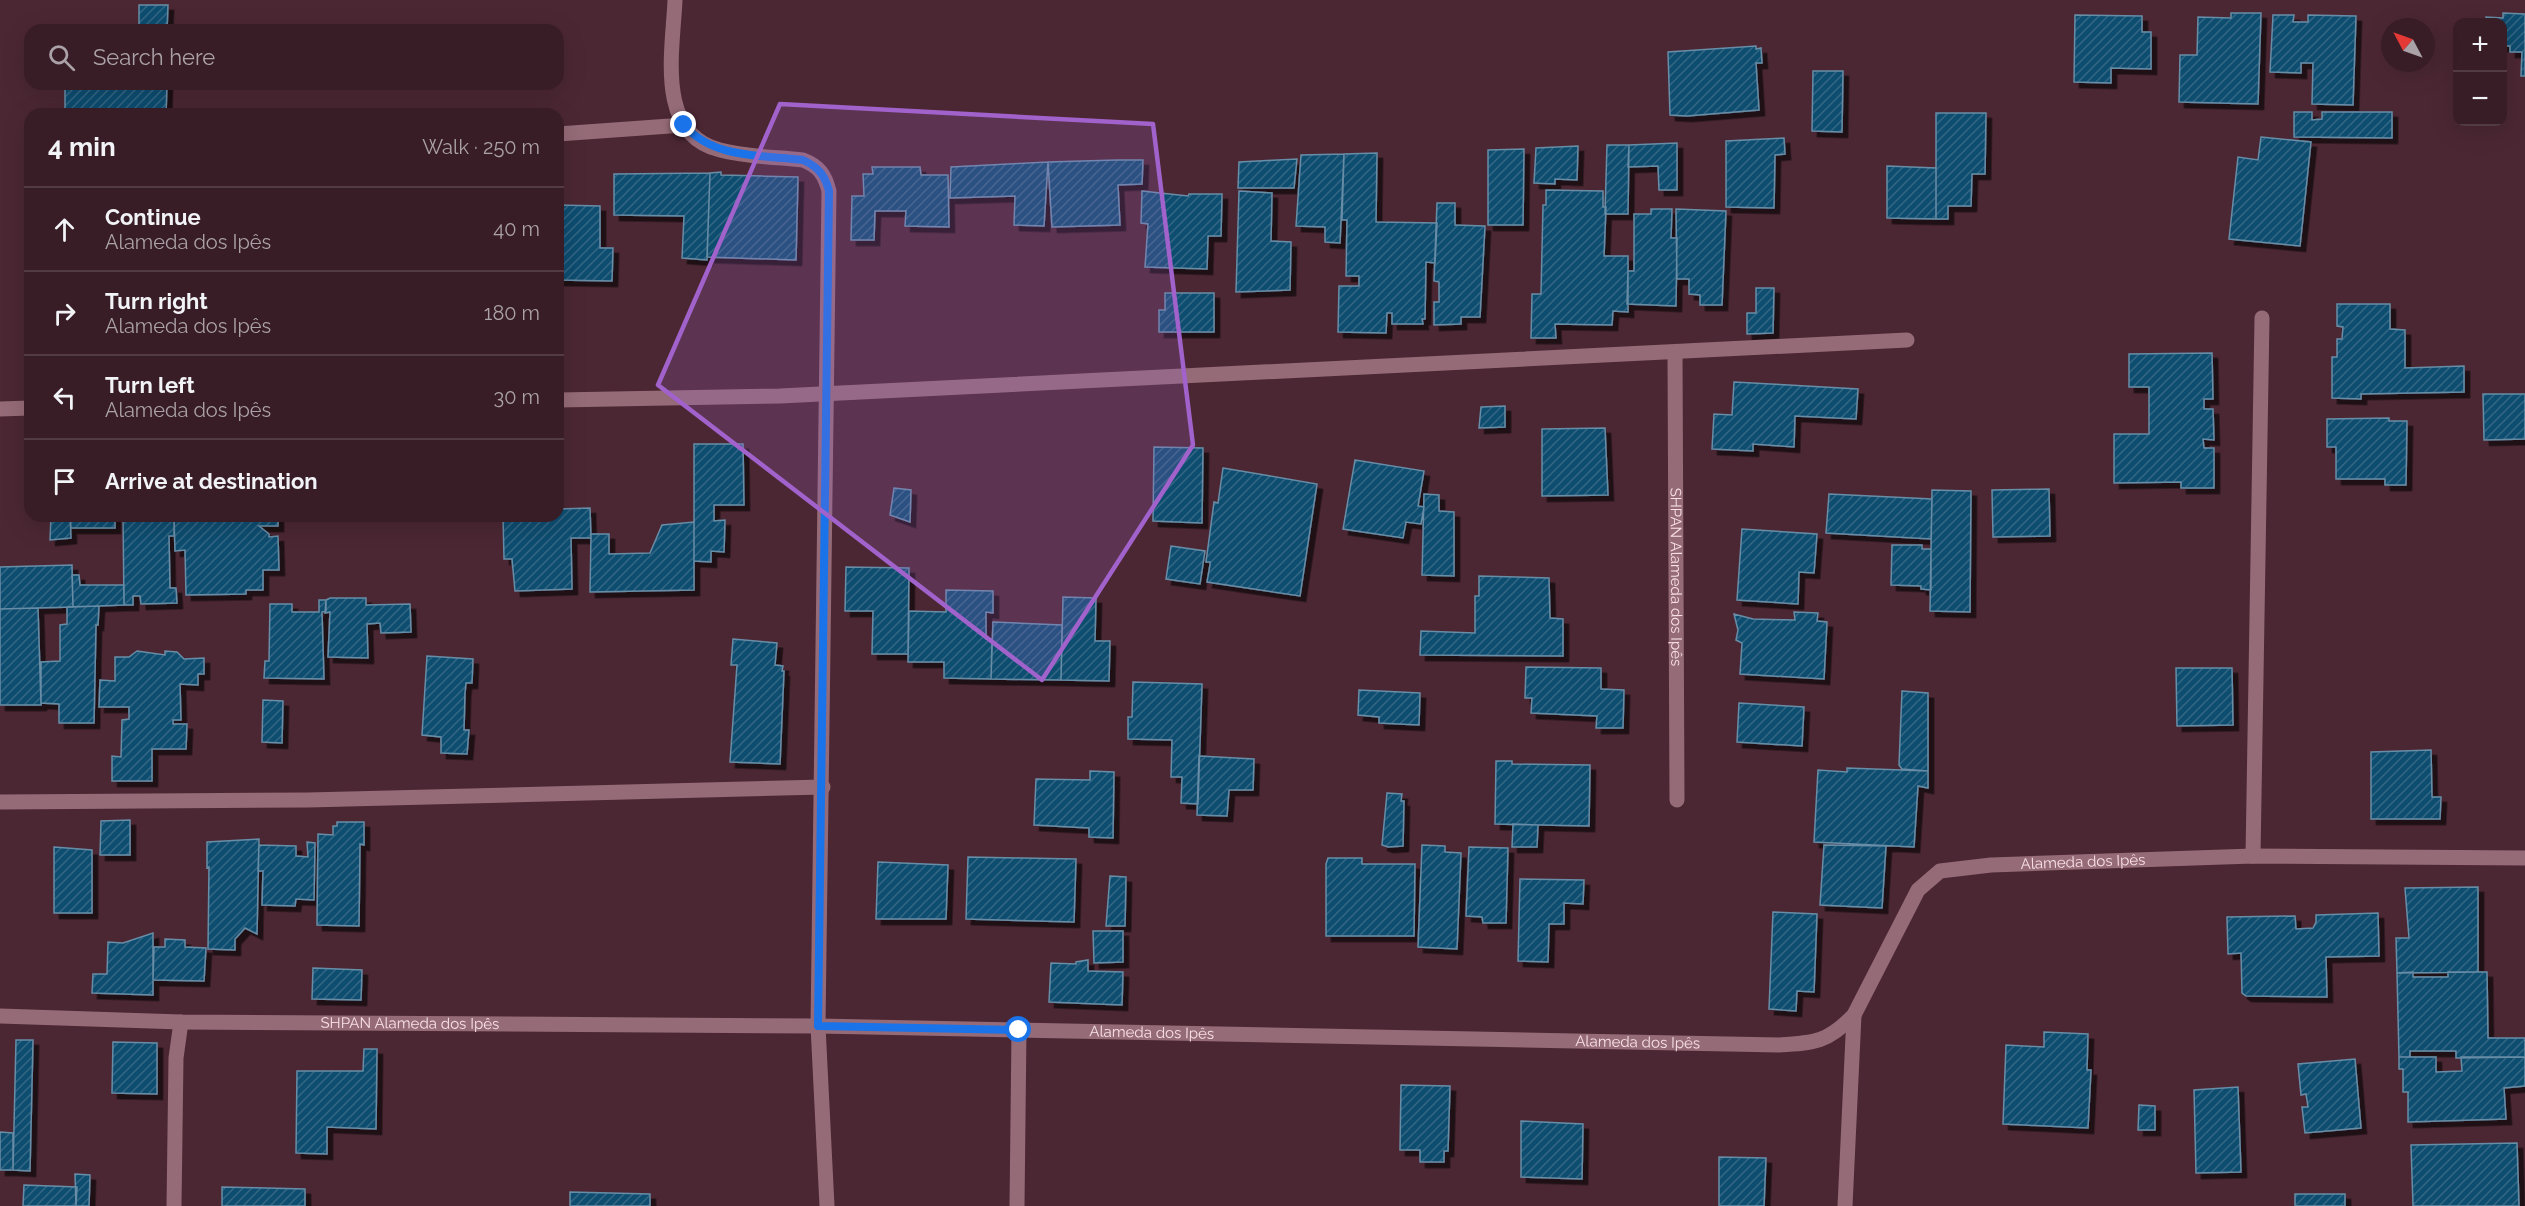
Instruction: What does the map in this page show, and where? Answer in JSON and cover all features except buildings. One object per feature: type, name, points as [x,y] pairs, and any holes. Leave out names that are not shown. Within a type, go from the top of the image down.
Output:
[{"type":"street","points":[[675,0],[672,91],[684,125],[711,147],[803,160],[820,170],[829,191],[823,787],[818,1026],[827,1206]]},
{"type":"street","points":[[564,134],[684,125]]},
{"type":"street","points":[[2253,856],[2262,318]]},
{"type":"street","points":[[564,400],[780,396],[1907,340]]},
{"type":"street","name":"SHPAN Alameda dos Ipês","points":[[1675,353],[1677,800]]},
{"type":"street","points":[[0,409],[24,408]]},
{"type":"street","points":[[0,802],[308,800],[823,787]]},
{"type":"street","name":"Alameda dos Ipês","points":[[818,1026],[1779,1045],[1823,1041],[1839,1030],[1854,1015],[1918,890],[1940,871],[1991,865],[2253,856],[2525,858]]},
{"type":"street","points":[[1845,1206],[1854,1015]]},
{"type":"street","name":"SHPAN Alameda dos Ipês","points":[[0,1016],[181,1022],[818,1026]]},
{"type":"street","points":[[174,1206],[176,1058],[181,1022]]},
{"type":"street","points":[[1017,1206],[1019,1030]]},
{"type":"highlighted area","points":[[780,104],[1153,124],[1193,445],[1042,680],[658,385]]},
{"type":"route","points":[[684,125],[702,142],[721,151],[803,160],[812,164],[820,170],[829,191],[824,717],[818,1026],[1019,1030]]}]
